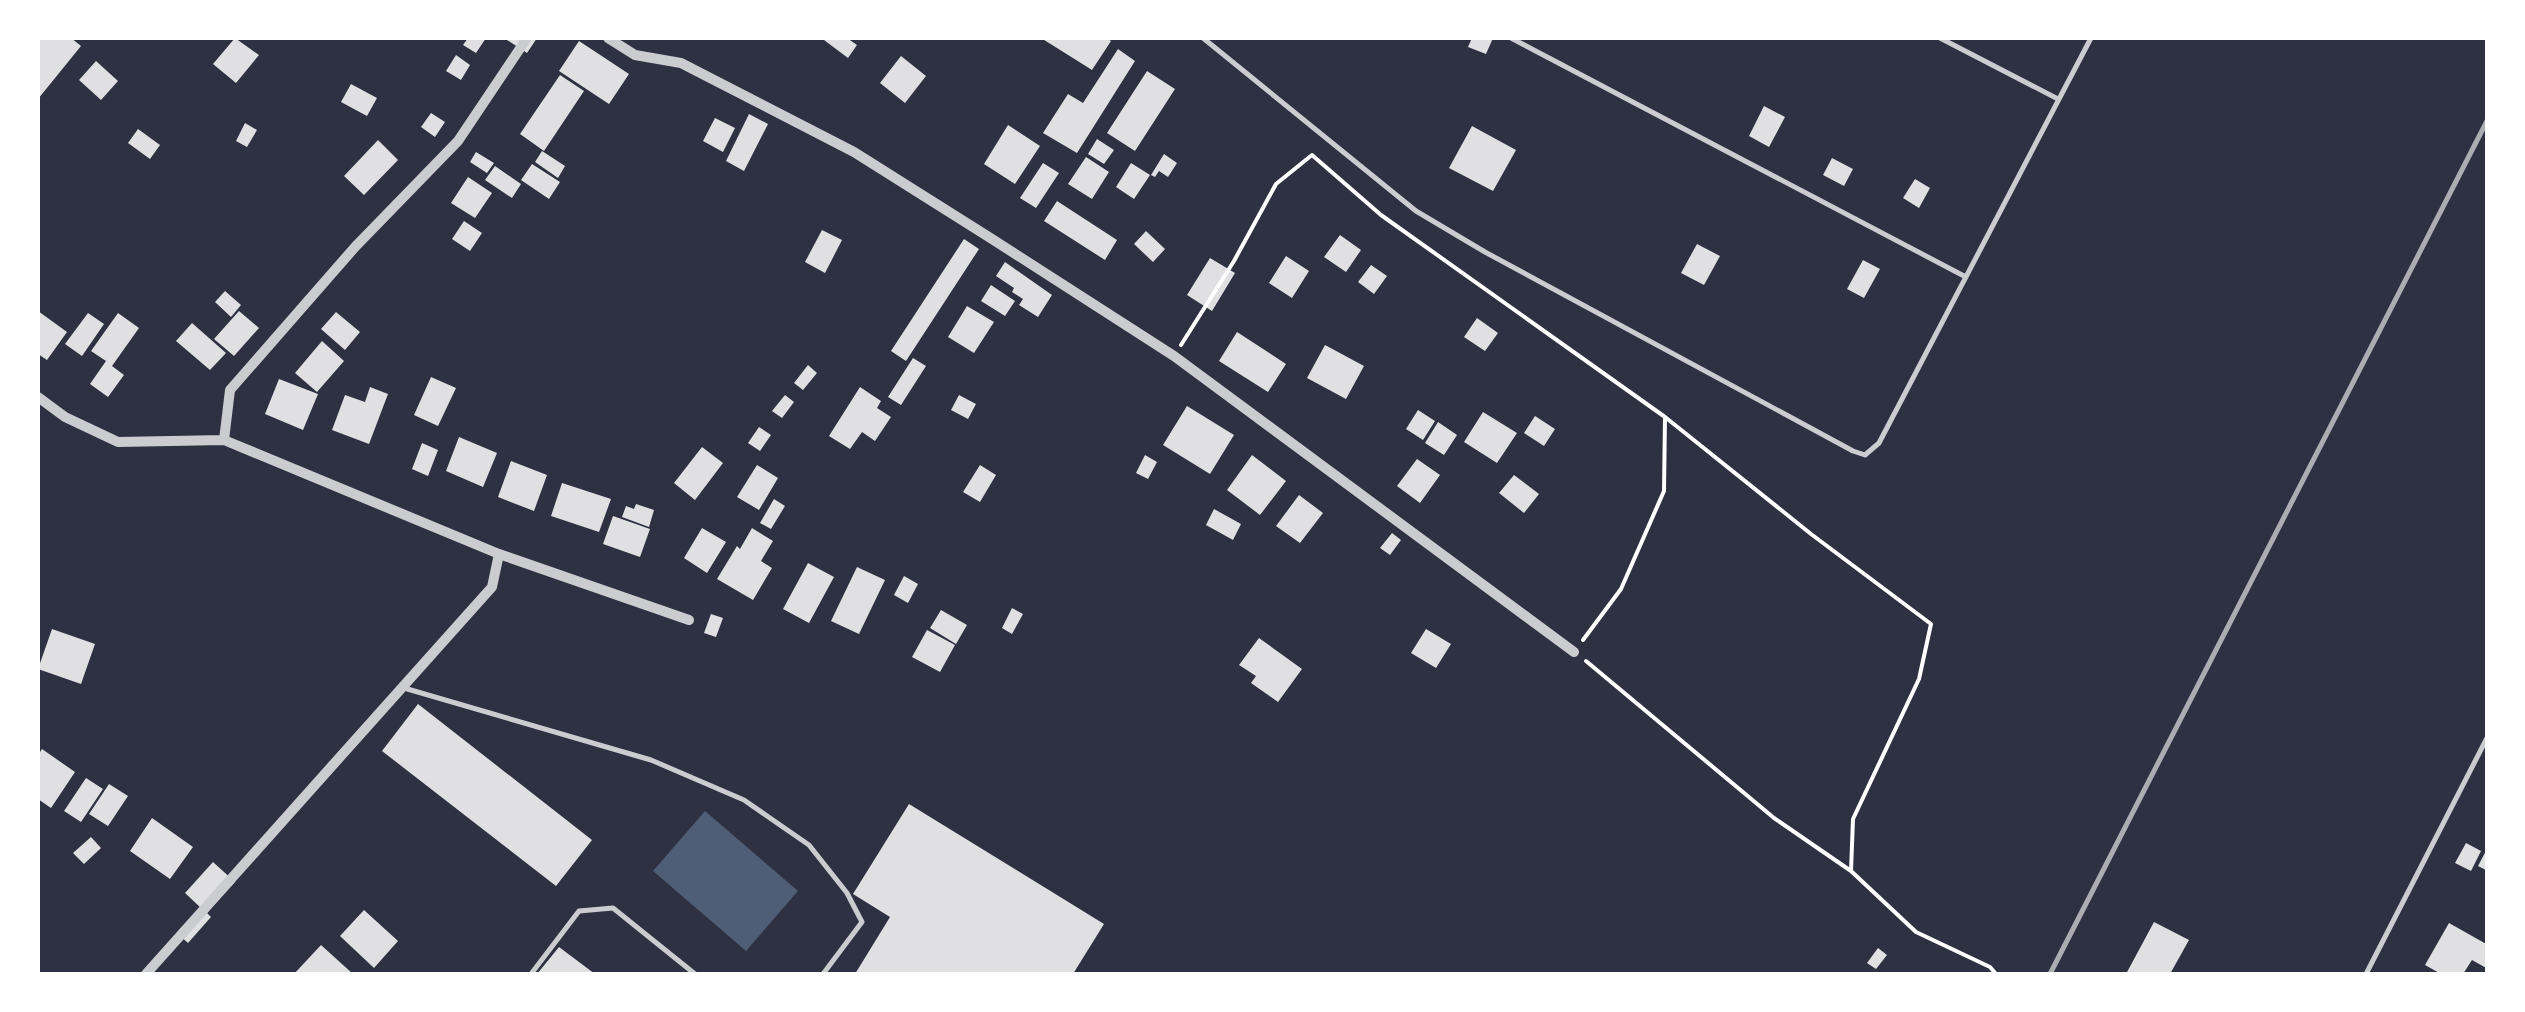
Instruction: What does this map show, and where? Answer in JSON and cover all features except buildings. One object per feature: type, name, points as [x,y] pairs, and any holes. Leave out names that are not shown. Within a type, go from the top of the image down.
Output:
[{"type":"street","points":[[224,440],[230,390],[355,246],[458,140],[527,38]]},
{"type":"street","points":[[608,38],[635,55],[682,63],[854,152],[1174,356],[1574,652]]},
{"type":"street","points":[[38,397],[66,417],[118,442],[224,440],[499,554],[689,620]]},
{"type":"street","points":[[146,974],[492,587],[499,554]]},
{"type":"lane","points":[[1203,38],[1416,211],[1485,252],[1865,455],[1879,443],[2091,38]]},
{"type":"lane","points":[[1511,38],[1965,276]]},
{"type":"lane","points":[[1940,38],[2058,99]]},
{"type":"lane","points":[[402,688],[652,760],[744,800],[810,845],[847,893],[862,922],[823,974]]},
{"type":"lane","points":[[2366,974],[2488,736]]},
{"type":"lane","points":[[531,974],[579,910],[613,908],[695,974]]},
{"type":"path","points":[[1174,356],[1234,261],[1276,184],[1312,155],[1381,215],[1665,417],[1931,624],[1919,679],[1853,819],[1851,872]]},
{"type":"path","points":[[1665,417],[1664,491],[1621,589],[1574,652],[1774,818],[1851,872],[1916,932],[1996,974]]},
{"type":"water","points":[[705,811],[798,891],[746,951],[653,871]]},
{"type":"railway","points":[[2050,974],[2488,119]]}]
